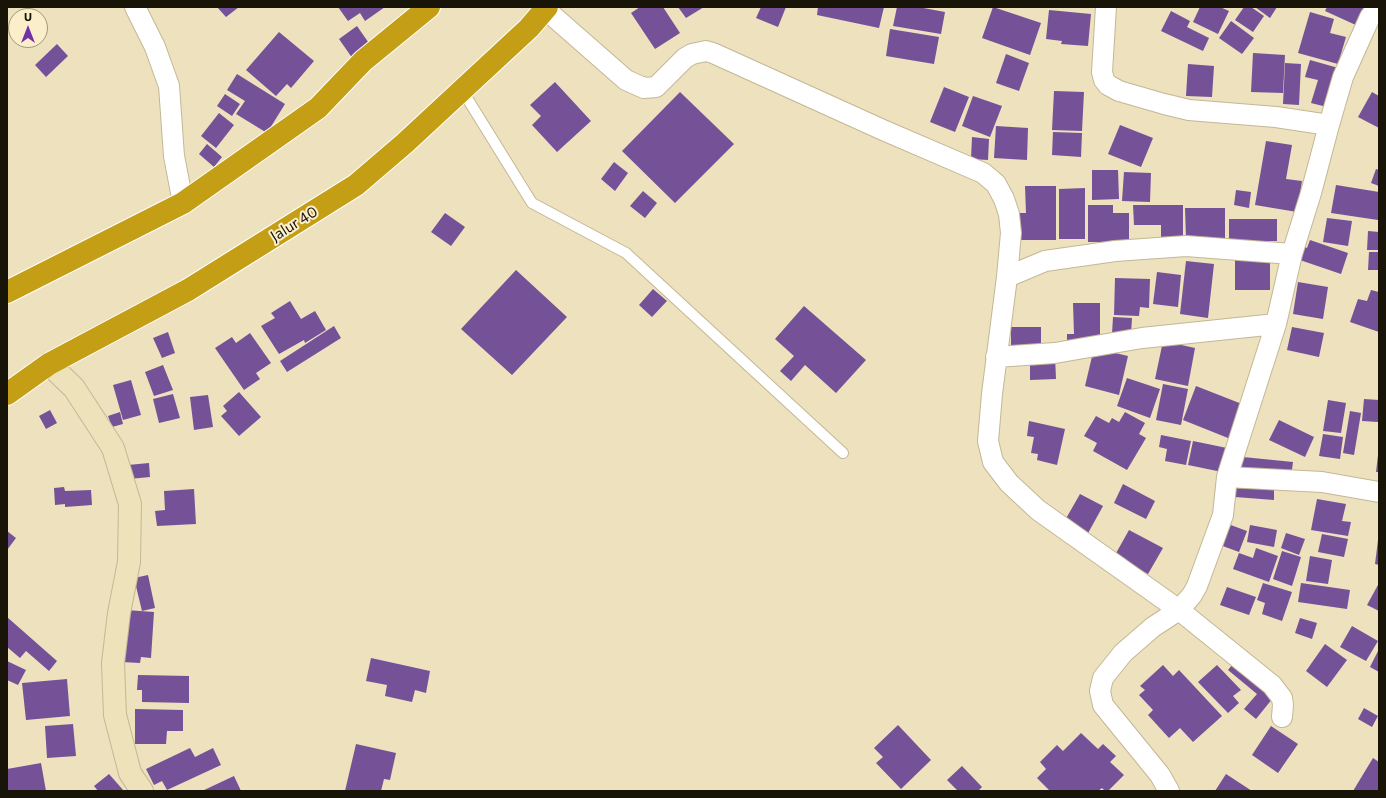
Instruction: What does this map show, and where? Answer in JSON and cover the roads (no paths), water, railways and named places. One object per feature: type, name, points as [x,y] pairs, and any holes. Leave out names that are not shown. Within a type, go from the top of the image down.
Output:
[{"type":"highway","points":[[7,292],[183,203],[318,108],[363,61],[429,7]]},
{"type":"highway","name":"Jalur 40","points":[[7,394],[49,364],[188,290],[356,185],[405,143],[529,28],[546,8]]},
{"type":"street","points":[[135,7],[155,46],[169,86],[174,156],[183,203]]},
{"type":"street","points":[[1106,7],[1102,72],[1104,80],[1108,85],[1119,91],[1189,110],[1276,117],[1329,125]]},
{"type":"street","points":[[1169,791],[1160,775],[1103,705],[1100,691],[1103,678],[1123,653],[1153,627],[1179,610],[1192,595],[1197,586],[1223,515],[1227,477],[1276,324],[1292,254],[1344,77],[1370,17],[1378,7]]},
{"type":"street","points":[[546,8],[626,80],[644,88],[656,87],[686,58],[700,51],[706,51],[882,130],[983,173],[996,184],[1010,214],[1010,233],[1007,276],[996,357],[988,441],[993,462],[1009,483],[1038,510],[1179,610],[1272,685],[1282,698],[1282,717]]},
{"type":"street","points":[[1007,276],[1045,261],[1115,251],[1186,246],[1292,254]]},
{"type":"street","points":[[996,357],[1054,353],[1142,338],[1276,324]]},
{"type":"street","points":[[49,364],[74,388],[113,448],[130,504],[129,562],[119,613],[113,663],[115,715],[130,773],[142,791]]},
{"type":"street","points":[[1227,477],[1322,482],[1379,492]]},
{"type":"lane","points":[[462,90],[532,203],[626,253],[843,453]]}]
